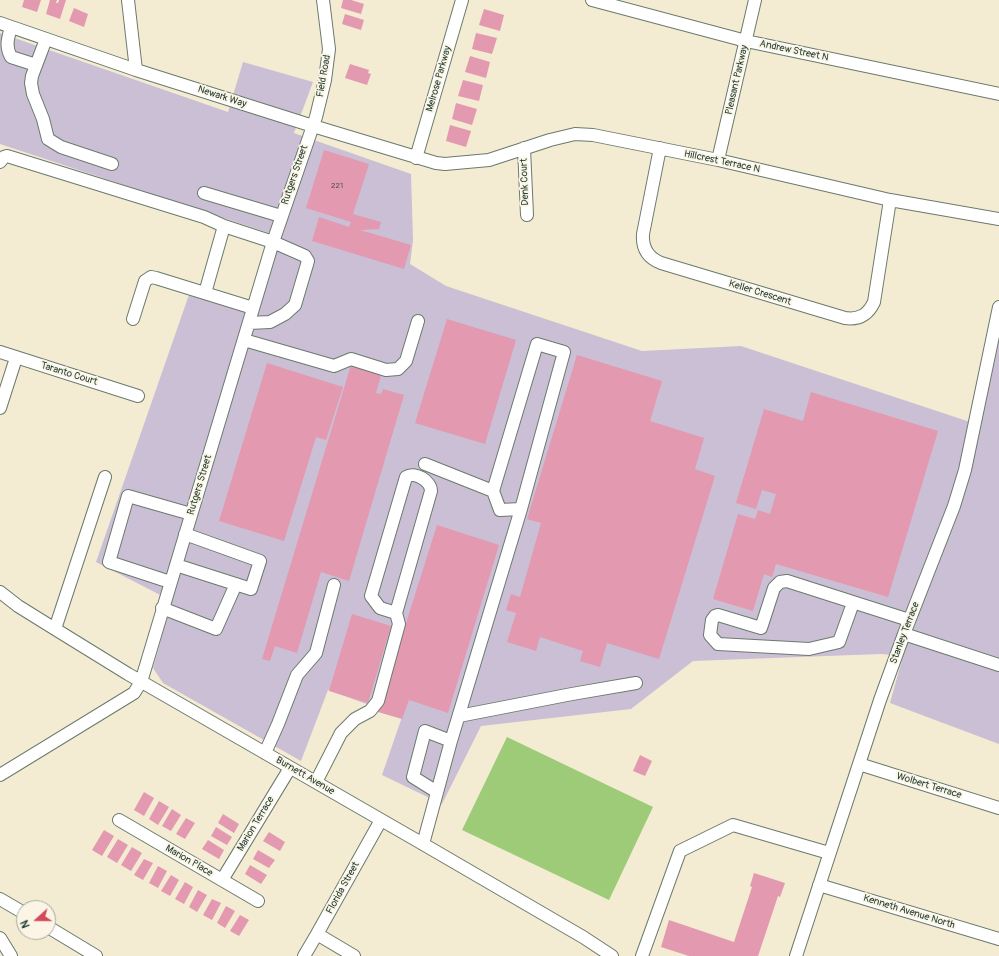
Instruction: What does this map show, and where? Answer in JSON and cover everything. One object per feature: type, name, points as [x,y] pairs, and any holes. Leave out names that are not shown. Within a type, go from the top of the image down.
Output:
[{"type":"street","points":[[128,0],[136,70]]},
{"type":"street","name":"Field Road","points":[[313,126],[325,80],[329,49],[323,0]]},
{"type":"street","name":"Melrose Parkway","points":[[416,158],[462,0]]},
{"type":"street","name":"Andrew Street N","points":[[592,0],[746,41],[999,94]]},
{"type":"street","name":"Pleasant Parkway","points":[[718,160],[755,0]]},
{"type":"street","points":[[6,25],[7,50],[11,57],[36,65]]},
{"type":"street","name":"Newark Way","points":[[6,25],[136,70],[416,158],[445,164]]},
{"type":"street","points":[[46,39],[31,83],[33,94],[43,119],[48,139],[61,147],[112,164]]},
{"type":"street","name":"Rutgers Street","points":[[0,775],[134,693],[141,682],[281,216],[313,126]]},
{"type":"street","name":"Hillcrest Terrace N","points":[[445,164],[489,160],[524,148],[575,134],[609,137],[718,160],[890,200],[999,219]]},
{"type":"street","name":"Denk Court","points":[[524,148],[527,215]]},
{"type":"street","name":"Keller Crescent","points":[[660,148],[643,234],[645,250],[649,256],[661,263],[845,318],[859,318],[865,315],[874,302],[890,200]]},
{"type":"street","points":[[0,162],[7,156],[204,217],[224,226],[273,242],[305,256],[308,261],[295,305],[285,314],[270,322],[249,323]]},
{"type":"street","points":[[204,193],[281,216]]},
{"type":"street","points":[[205,293],[224,226]]},
{"type":"street","points":[[133,319],[145,281],[151,277],[253,308]]},
{"type":"street","name":"Stanley Terrace","points":[[796,956],[818,885],[880,700],[909,620],[954,506],[965,470],[996,338],[999,307]]},
{"type":"street","points":[[244,340],[334,366],[351,359],[386,370],[398,369],[406,361],[418,321]]},
{"type":"street","points":[[423,844],[451,741],[521,509],[564,352],[537,344],[493,491],[500,510],[521,509]]},
{"type":"street","name":"Taranto Court","points":[[0,352],[138,396]]},
{"type":"street","points":[[0,408],[16,358]]},
{"type":"street","points":[[425,464],[493,491]]},
{"type":"street","points":[[316,782],[341,733],[355,719],[370,711],[378,701],[399,624],[396,613],[431,491],[431,487],[428,483],[414,474],[406,476],[371,596],[380,608],[396,613]]},
{"type":"street","points":[[55,629],[105,477]]},
{"type":"street","points":[[170,582],[109,562],[128,496],[191,514]]},
{"type":"street","points":[[176,565],[251,589],[260,561],[185,534]]},
{"type":"street","points":[[756,647],[774,588],[780,582],[787,581],[909,620]]},
{"type":"street","points":[[162,608],[216,629],[236,584]]},
{"type":"street","points":[[265,753],[297,675],[316,653],[334,584]]},
{"type":"street","name":"Burnett Avenue","points":[[0,592],[18,606],[141,682],[583,937],[612,956]]},
{"type":"street","points":[[761,628],[718,615],[712,620],[710,635],[718,644],[810,649],[839,642],[853,602]]},
{"type":"street","points":[[904,634],[999,665]]},
{"type":"street","points":[[459,716],[636,683]]},
{"type":"street","points":[[437,792],[413,777],[425,731],[451,741]]},
{"type":"street","name":"Wolbert Terrace","points":[[858,764],[999,808]]},
{"type":"street","name":"Marion Terrace","points":[[222,880],[290,768]]},
{"type":"street","name":"Marion Place","points":[[119,820],[258,901]]},
{"type":"street","name":"Florida Street","points":[[304,956],[381,820]]},
{"type":"street","points":[[646,955],[659,909],[680,851],[733,825],[829,853]]},
{"type":"street","name":"Kenneth Avenue North","points":[[818,885],[999,939]]},
{"type":"street","points":[[0,899],[16,908]]},
{"type":"street","points":[[56,932],[96,956]]},
{"type":"street","points":[[317,934],[354,956]]},
{"type":"street","points":[[0,938],[11,956]]},
{"type":"shaded area","points":[[0,33],[228,112],[243,62],[313,82],[294,133],[411,174],[413,240],[410,264],[446,286],[642,351],[741,346],[976,424],[993,335],[999,336],[999,744],[890,703],[903,656],[881,654],[693,661],[631,709],[481,726],[442,804],[382,775],[402,717],[328,690],[301,761],[163,683],[153,668],[172,601],[96,562],[191,289],[253,308],[275,235],[0,144]]},
{"type":"green space","points":[[507,737],[653,807],[609,900],[462,830]]},
{"type":"building","points":[[24,0],[41,0],[37,12],[22,7]]},
{"type":"building","points":[[50,0],[57,0],[56,3],[58,3],[59,0],[66,0],[60,19],[46,14]]},
{"type":"building","points":[[343,0],[351,0],[364,4],[361,14],[341,8]]},
{"type":"building","points":[[74,8],[88,14],[84,27],[69,21]]},
{"type":"building","points":[[484,9],[504,15],[500,31],[479,25]]},
{"type":"building","points":[[345,14],[364,20],[361,30],[342,24]]},
{"type":"building","points":[[476,33],[497,38],[492,54],[472,49]]},
{"type":"building","points":[[470,56],[490,62],[486,78],[465,72]]},
{"type":"building","points":[[350,64],[369,70],[368,73],[371,74],[367,85],[345,78]]},
{"type":"building","points":[[463,80],[483,85],[479,101],[458,96]]},
{"type":"building","points":[[456,103],[477,109],[472,125],[452,119]]},
{"type":"building","points":[[450,125],[471,131],[466,147],[446,141]]},
{"type":"building","points":[[324,150],[369,164],[353,214],[381,222],[379,229],[360,230],[411,245],[404,269],[312,241],[319,217],[349,227],[351,222],[306,208]]},
{"type":"building","points":[[447,319],[516,340],[485,444],[415,423]]},
{"type":"building","points":[[577,355],[662,381],[650,421],[704,438],[695,469],[715,476],[659,659],[607,643],[600,667],[580,661],[583,651],[540,637],[536,651],[507,642],[516,613],[506,610],[511,594],[520,597],[541,523],[527,519]]},
{"type":"building","points":[[267,363],[343,387],[326,440],[316,437],[284,541],[219,521]]},
{"type":"building","points":[[351,365],[382,372],[376,393],[381,394],[383,389],[404,395],[349,581],[321,572],[297,653],[275,646],[270,661],[262,659]]},
{"type":"building","points":[[811,392],[938,431],[888,597],[776,564],[772,577],[764,574],[753,611],[713,599],[738,514],[755,519],[758,510],[770,514],[776,494],[762,490],[756,509],[736,503],[764,409],[803,421]]},
{"type":"building","points":[[437,525],[499,545],[448,713],[409,700],[402,719],[378,712]]},
{"type":"building","points":[[352,614],[391,626],[368,703],[329,691]]},
{"type":"building","points":[[640,755],[652,761],[645,776],[633,771]]},
{"type":"building","points":[[144,792],[154,798],[144,816],[134,810]]},
{"type":"building","points":[[159,801],[169,807],[158,825],[149,819]]},
{"type":"building","points":[[172,809],[181,815],[171,831],[162,826]]},
{"type":"building","points":[[223,814],[239,824],[234,833],[218,823]]},
{"type":"building","points":[[186,818],[195,823],[185,839],[176,834]]},
{"type":"building","points":[[216,827],[232,837],[227,845],[211,836]]},
{"type":"building","points":[[104,830],[114,836],[102,856],[92,850]]},
{"type":"building","points":[[269,832],[285,842],[280,851],[263,841]]},
{"type":"building","points":[[118,839],[128,845],[117,863],[107,857]]},
{"type":"building","points":[[208,840],[224,850],[219,859],[202,849]]},
{"type":"building","points":[[132,847],[142,853],[131,871],[121,865]]},
{"type":"building","points":[[258,850],[275,860],[269,868],[253,859]]},
{"type":"building","points":[[144,859],[153,863],[143,880],[134,875]]},
{"type":"building","points":[[250,865],[267,875],[261,884],[245,874]]},
{"type":"building","points":[[158,866],[167,871],[158,888],[149,883]]},
{"type":"building","points":[[754,873],[785,883],[780,897],[778,896],[758,956],[689,956],[661,947],[669,920],[734,942],[752,887],[750,886]]},
{"type":"building","points":[[171,875],[179,880],[170,896],[161,891]]},
{"type":"building","points":[[185,882],[193,887],[184,904],[175,899]]},
{"type":"building","points":[[198,890],[207,895],[197,912],[189,907]]},
{"type":"building","points":[[212,899],[221,903],[212,920],[203,915]]},
{"type":"building","points":[[226,906],[235,911],[225,928],[217,923]]},
{"type":"building","points":[[240,915],[249,920],[239,936],[230,931]]}]
